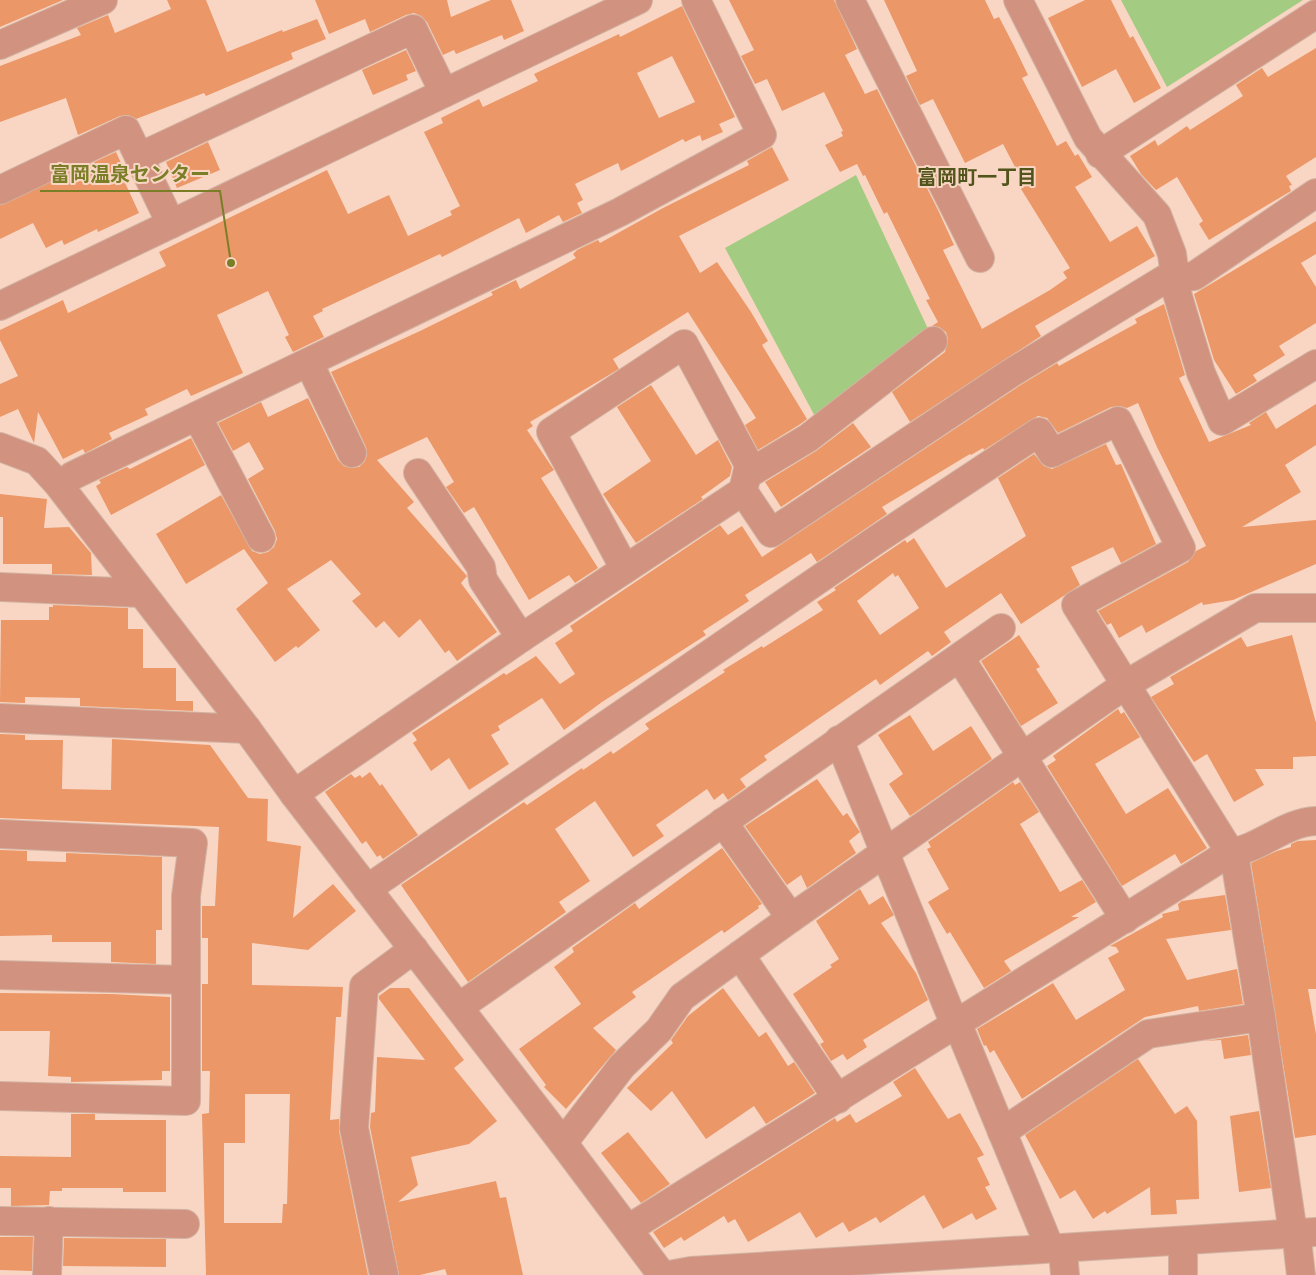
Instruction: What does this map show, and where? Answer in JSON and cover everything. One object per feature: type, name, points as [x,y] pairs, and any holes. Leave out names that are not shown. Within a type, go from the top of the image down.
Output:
[{"type":"street","points":[[0,45],[104,0]]},
{"type":"street","points":[[0,306],[638,0]]},
{"type":"street","points":[[72,476],[620,212],[762,134],[696,0]]},
{"type":"street","points":[[850,0],[980,258]]},
{"type":"street","points":[[1021,1],[1088,138],[1100,154],[1157,215],[1172,254],[1177,292],[1198,364],[1222,421],[1316,364]]},
{"type":"street","points":[[1100,154],[1316,14]]},
{"type":"street","points":[[139,157],[413,29],[444,93]]},
{"type":"street","points":[[0,190],[126,130],[171,224]]},
{"type":"street","points":[[625,569],[551,432],[684,344],[749,465],[746,483],[771,533],[1011,372],[1165,279],[1194,276],[1316,193]]},
{"type":"street","points":[[294,794],[625,569],[808,438],[933,341]]},
{"type":"street","points":[[309,363],[352,454]]},
{"type":"street","points":[[197,416],[261,538]]},
{"type":"street","points":[[368,889],[879,538],[1039,432],[1052,453],[1118,421],[1181,548],[1076,605],[1235,860],[1302,1247],[1059,1262],[691,1271],[669,1275]]},
{"type":"street","points":[[0,447],[37,461],[46,470],[247,729],[294,794],[459,1007],[662,1275]]},
{"type":"street","points":[[418,473],[480,567],[483,580],[521,638]]},
{"type":"street","points":[[0,587],[140,593]]},
{"type":"street","points":[[563,1143],[622,1066],[659,1030],[682,997],[791,918],[1022,755],[1125,685],[1255,608],[1316,608]]},
{"type":"street","points":[[459,1007],[1001,628]]},
{"type":"street","points":[[960,658],[1125,919]]},
{"type":"street","points":[[0,718],[247,729]]},
{"type":"street","points":[[839,740],[955,1025],[962,1037],[1059,1262]]},
{"type":"street","points":[[628,1229],[1229,853],[1244,851],[1288,828],[1316,821]]},
{"type":"street","points":[[723,822],[791,918]]},
{"type":"street","points":[[0,834],[193,843],[186,896],[186,1101],[0,1096]]},
{"type":"street","points":[[384,1275],[354,1128],[364,986],[414,949]]},
{"type":"street","points":[[740,955],[838,1099]]},
{"type":"street","points":[[0,975],[186,980]]},
{"type":"street","points":[[1002,1132],[1148,1034],[1261,1017]]},
{"type":"street","points":[[0,1220],[184,1224]]},
{"type":"street","points":[[47,1275],[49,1222]]},
{"type":"green space","points":[[1121,0],[1303,0],[1167,87]]},
{"type":"green space","points":[[856,175],[929,331],[818,422],[725,248]]},
{"type":"building","points":[[0,0],[63,0],[0,27]]},
{"type":"building","points":[[167,0],[206,0],[227,52],[282,30],[283,32],[317,19],[326,39],[291,53],[293,59],[206,96],[204,93],[136,119],[128,115],[120,116],[78,135],[66,98],[0,122],[0,66],[81,35],[77,28],[108,15],[115,33],[171,9]]},
{"type":"building","points":[[315,0],[447,0],[451,17],[491,0],[511,0],[524,31],[504,40],[502,35],[456,54],[454,50],[443,55],[427,22],[421,16],[414,13],[406,15],[370,32],[365,19],[329,34]]},
{"type":"building","points":[[729,0],[834,0],[857,49],[845,55],[865,94],[877,89],[938,210],[954,245],[943,250],[982,329],[1050,290],[1067,278],[1063,272],[1070,268],[1021,189],[1025,186],[1003,144],[965,163],[933,99],[920,105],[906,76],[917,71],[884,0],[985,0],[994,19],[999,17],[1013,44],[1028,75],[1022,78],[1057,146],[1066,141],[1075,156],[1078,154],[1092,177],[1075,187],[1110,242],[1137,226],[1155,256],[1035,326],[1041,336],[910,422],[892,392],[945,352],[948,339],[946,332],[939,327],[932,326],[938,322],[926,300],[930,299],[887,212],[884,214],[865,175],[863,176],[857,164],[840,172],[825,145],[843,136],[841,132],[843,131],[824,92],[782,111],[767,79],[755,84],[741,56],[754,50]]},
{"type":"building","points":[[1085,0],[1111,0],[1130,38],[1133,36],[1161,88],[1134,103],[1116,69],[1082,87],[1048,18]]},
{"type":"building","points":[[682,6],[735,117],[719,124],[723,132],[702,141],[700,135],[685,142],[683,139],[621,171],[618,163],[575,184],[583,200],[577,203],[582,213],[563,222],[559,215],[526,233],[519,218],[442,257],[440,254],[322,309],[323,311],[313,316],[324,337],[293,352],[285,337],[289,335],[268,291],[217,315],[243,373],[191,396],[187,389],[145,409],[148,415],[109,433],[112,439],[85,453],[83,449],[63,459],[38,412],[34,443],[18,409],[0,417],[0,384],[18,376],[0,340],[0,330],[63,300],[68,313],[166,266],[159,252],[327,170],[348,214],[389,195],[408,236],[452,215],[450,211],[460,206],[424,132],[443,123],[441,118],[479,99],[483,107],[538,81],[534,74],[619,34],[620,37]],"holes":[[[672,56],[695,102],[659,118],[637,73]]]},
{"type":"building","points":[[1316,48],[1316,157],[1286,176],[1292,185],[1289,186],[1291,191],[1209,240],[1199,224],[1203,221],[1177,177],[1156,190],[1141,174],[1130,156],[1155,140],[1158,146],[1187,126],[1190,130],[1243,96],[1236,85],[1262,68],[1268,77]]},
{"type":"building","points":[[406,50],[416,71],[406,75],[408,80],[373,95],[362,70]]},
{"type":"building","points":[[208,142],[220,170],[177,188],[166,162]]},
{"type":"building","points":[[772,147],[789,180],[679,236],[700,273],[717,262],[751,312],[768,341],[762,345],[807,419],[799,425],[758,450],[745,425],[756,418],[688,312],[613,359],[619,369],[530,422],[533,426],[527,430],[554,470],[541,478],[598,568],[575,583],[569,575],[529,600],[474,507],[464,513],[446,487],[454,482],[427,437],[377,460],[414,502],[407,508],[467,576],[461,583],[497,632],[457,661],[449,650],[445,653],[420,619],[399,638],[384,621],[376,628],[352,601],[361,594],[331,560],[287,589],[320,630],[298,648],[296,646],[275,662],[236,609],[268,583],[244,549],[186,584],[156,534],[221,495],[252,551],[260,554],[268,552],[274,547],[277,539],[275,531],[248,479],[264,469],[249,442],[233,451],[218,423],[261,402],[268,417],[308,398],[338,460],[344,466],[350,468],[359,467],[365,461],[367,455],[366,447],[331,372],[493,295],[491,292],[516,280],[520,289],[576,258],[573,254],[577,250],[598,240],[600,243],[663,208],[749,165],[747,161]]},
{"type":"building","points":[[116,152],[125,172],[121,174],[139,213],[98,232],[97,229],[64,245],[62,240],[46,248],[33,223],[0,239],[0,205]]},
{"type":"building","points":[[1316,221],[1316,254],[1301,263],[1316,287],[1316,323],[1279,346],[1285,355],[1253,375],[1257,381],[1236,394],[1214,360],[1194,294]]},
{"type":"building","points":[[1164,304],[1185,375],[1179,378],[1209,442],[1251,425],[1249,423],[1266,412],[1276,429],[1316,404],[1316,445],[1285,465],[1301,492],[1242,527],[1316,520],[1316,564],[1233,600],[1203,605],[1202,602],[1146,633],[1142,625],[1119,638],[1111,623],[1107,625],[1098,611],[1188,562],[1196,551],[1206,546],[1157,447],[1138,403],[1127,408],[1120,406],[1111,407],[1058,433],[1047,418],[1038,416],[984,450],[983,448],[970,454],[882,507],[887,514],[817,562],[811,553],[745,595],[749,601],[703,631],[706,635],[602,702],[564,730],[542,698],[498,726],[500,730],[491,735],[509,764],[469,790],[449,758],[431,771],[413,743],[417,740],[412,733],[504,673],[506,675],[536,656],[560,684],[575,674],[555,643],[573,631],[570,626],[720,525],[728,535],[742,526],[762,557],[1019,386],[1057,363],[1059,366],[1137,323],[1135,319]]},
{"type":"building","points":[[651,385],[696,455],[718,440],[732,467],[730,476],[701,497],[703,499],[636,543],[603,494],[651,461],[617,407]]},
{"type":"building","points":[[853,423],[871,447],[781,507],[765,482],[816,451]]},
{"type":"building","points":[[191,438],[205,465],[111,515],[96,486],[101,483],[99,480],[127,467],[130,469]]},
{"type":"building","points":[[1106,444],[1116,465],[1121,464],[1156,544],[1121,563],[1113,547],[1071,567],[1080,585],[1021,624],[1001,593],[944,632],[951,642],[932,656],[928,651],[880,685],[876,679],[764,756],[767,760],[740,779],[746,787],[728,800],[723,793],[714,800],[707,789],[656,825],[664,836],[633,857],[595,801],[555,829],[590,881],[559,902],[566,912],[468,982],[401,885],[524,802],[527,805],[582,768],[583,770],[611,751],[613,754],[649,729],[645,724],[725,672],[723,670],[762,646],[763,648],[823,610],[817,602],[836,590],[834,588],[905,540],[907,543],[914,538],[946,588],[1026,536],[998,478],[1034,454],[1044,466],[1052,469]],"holes":[[[893,573],[895,577],[898,575],[919,608],[880,635],[857,601]]]},
{"type":"building","points":[[0,494],[47,499],[44,528],[69,527],[91,553],[92,575],[52,574],[52,564],[3,564],[3,517],[0,517]]},
{"type":"building","points":[[53,605],[128,608],[128,629],[143,629],[143,668],[176,668],[176,701],[193,701],[193,711],[80,706],[80,698],[25,697],[25,703],[0,702],[1,620],[49,620],[49,607],[53,607]]},
{"type":"building","points":[[1019,635],[1040,667],[1036,669],[1058,703],[1021,726],[981,661]]},
{"type":"building","points":[[1292,635],[1316,723],[1316,756],[1293,757],[1293,769],[1255,769],[1264,785],[1234,802],[1207,754],[1194,762],[1151,697],[1174,684],[1170,677],[1241,637],[1247,647]]},
{"type":"building","points":[[1118,709],[1121,714],[1124,712],[1140,737],[1095,764],[1126,814],[1168,788],[1207,848],[1181,864],[1175,854],[1122,886],[1047,766],[1056,760],[1053,756]]},
{"type":"building","points":[[910,715],[933,751],[971,726],[992,759],[910,816],[889,784],[903,774],[878,735]]},
{"type":"building","points":[[0,734],[25,735],[25,740],[63,740],[62,789],[111,790],[112,739],[210,745],[248,798],[268,799],[267,841],[301,846],[293,918],[333,884],[356,911],[308,950],[252,943],[252,985],[343,987],[341,1017],[336,1017],[330,1120],[339,1119],[339,1131],[368,1275],[206,1275],[202,1114],[209,1113],[210,1071],[202,1071],[202,984],[208,984],[208,938],[202,938],[202,906],[215,906],[219,827],[0,818]],"holes":[[[245,1094],[290,1094],[287,1204],[283,1204],[282,1223],[224,1223],[224,1143],[245,1143]]]},
{"type":"building","points":[[370,772],[380,786],[382,784],[418,835],[383,859],[380,855],[377,857],[366,841],[362,844],[325,792],[351,774],[355,778],[360,775],[362,778]]},
{"type":"building","points":[[817,779],[843,816],[847,813],[860,832],[849,841],[856,853],[807,888],[801,875],[787,885],[745,826]]},
{"type":"building","points":[[1013,782],[1015,785],[1020,782],[1039,812],[1020,824],[1060,892],[1082,880],[1096,902],[1071,917],[1079,917],[1004,961],[1011,971],[984,988],[950,932],[947,934],[928,902],[949,889],[927,849],[931,847],[928,842]]},
{"type":"building","points":[[1316,840],[1316,989],[1308,989],[1316,1034],[1316,1135],[1295,1138],[1251,863],[1291,847],[1291,844],[1298,841]]},
{"type":"building","points":[[722,848],[762,904],[724,933],[722,930],[632,992],[636,997],[593,1028],[616,1050],[566,1109],[544,1087],[546,1085],[519,1049],[581,1004],[554,967],[574,952],[572,948],[635,903],[639,909]]},
{"type":"building","points":[[0,850],[27,851],[27,861],[66,862],[66,853],[162,857],[162,930],[156,930],[156,964],[111,962],[111,942],[52,942],[52,935],[0,936]]},
{"type":"building","points":[[860,889],[869,905],[883,896],[894,915],[881,923],[916,973],[928,1000],[863,1040],[867,1047],[847,1060],[843,1054],[831,1061],[820,1044],[824,1042],[793,994],[832,967],[830,965],[839,959],[816,921]]},
{"type":"building","points":[[1225,895],[1231,930],[1166,939],[1187,980],[1237,969],[1243,1004],[1199,1011],[1198,1006],[1145,1017],[1022,1099],[994,1050],[990,1053],[986,1045],[984,1046],[977,1029],[1053,983],[1076,1020],[1125,990],[1108,958],[1119,952],[1116,947],[1110,946],[1163,917],[1162,914],[1179,910],[1178,904],[1182,901]]},
{"type":"building","points":[[390,988],[409,988],[464,1060],[454,1068],[497,1121],[469,1144],[411,1157],[418,1185],[398,1202],[496,1181],[500,1198],[506,1197],[523,1275],[447,1275],[445,1269],[420,1275],[399,1275],[370,1127],[371,1113],[375,1112],[377,1057],[425,1060],[379,999],[379,996]]},
{"type":"building","points":[[723,988],[759,1037],[766,1032],[788,1066],[794,1062],[815,1093],[766,1124],[754,1106],[706,1139],[672,1091],[651,1111],[627,1088],[673,1043],[671,1040],[688,1016]]},
{"type":"building","points":[[0,993],[111,994],[170,997],[170,1071],[162,1071],[162,1080],[71,1082],[71,1077],[48,1076],[50,1031],[0,1031]]},
{"type":"building","points":[[1248,1035],[1251,1055],[1224,1059],[1221,1040],[1204,1041]]},
{"type":"building","points":[[1138,1059],[1175,1114],[1187,1106],[1197,1121],[1199,1199],[1176,1200],[1177,1214],[1151,1215],[1150,1187],[1107,1214],[1105,1211],[1093,1219],[1075,1190],[1060,1199],[1025,1135]]},
{"type":"building","points":[[915,1068],[948,1119],[960,1113],[984,1155],[977,1158],[990,1185],[985,1187],[997,1209],[976,1220],[972,1213],[943,1229],[924,1195],[880,1223],[876,1217],[849,1232],[843,1222],[816,1238],[800,1212],[748,1242],[735,1219],[728,1223],[724,1216],[684,1241],[681,1237],[664,1248],[653,1232],[835,1118],[837,1122],[850,1114],[856,1123],[902,1096],[893,1082]]},
{"type":"building","points":[[1259,1111],[1271,1188],[1239,1192],[1230,1116]]},
{"type":"building","points":[[71,1114],[95,1114],[95,1120],[166,1120],[166,1192],[123,1192],[123,1188],[62,1188],[62,1191],[50,1191],[49,1205],[11,1206],[11,1188],[0,1188],[0,1156],[71,1157]]},
{"type":"building","points":[[628,1132],[670,1184],[641,1203],[601,1153]]},
{"type":"building","points":[[0,1237],[33,1237],[32,1271],[0,1270]]},
{"type":"building","points":[[64,1238],[166,1239],[166,1267],[63,1266]]},
{"type":"place","name":"富岡温泉センター","points":[[231,263]]},
{"type":"district","name":"富岡町一丁目","points":[[977,177]]}]
